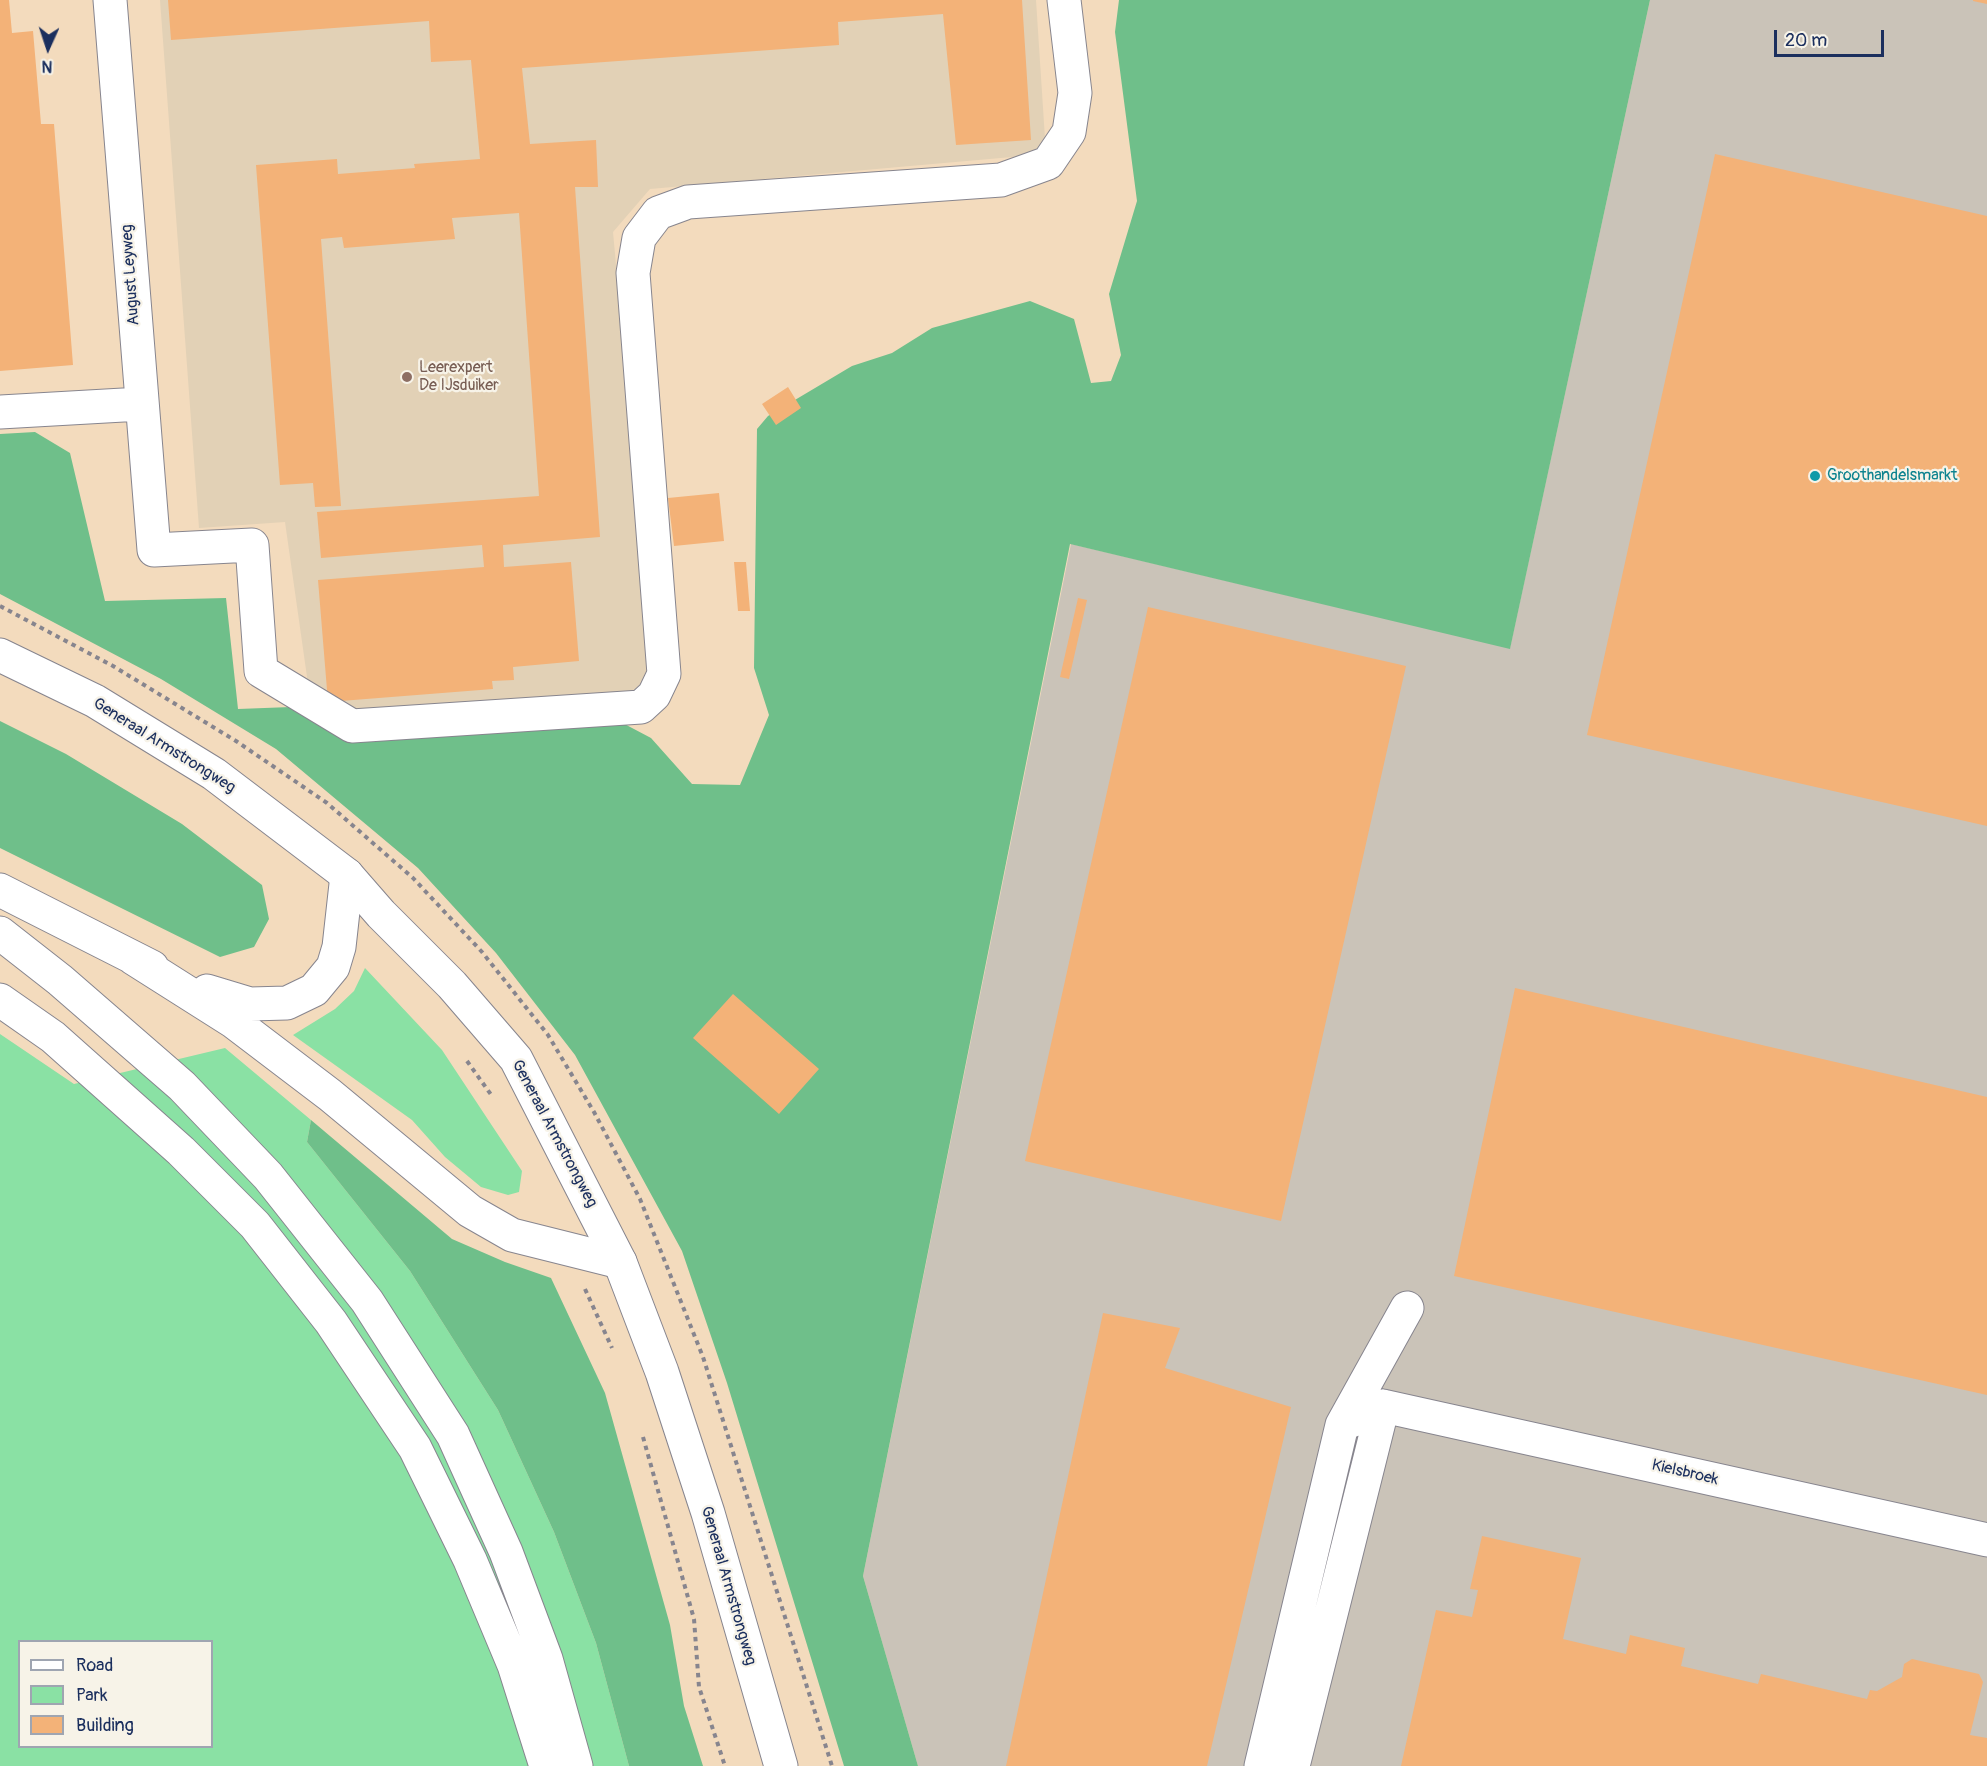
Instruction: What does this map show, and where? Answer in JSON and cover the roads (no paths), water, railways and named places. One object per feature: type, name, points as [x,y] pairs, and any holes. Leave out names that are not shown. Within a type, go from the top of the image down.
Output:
[{"type":"main road","name":"August Leyweg","points":[[110,0],[154,550],[252,545],[261,671],[352,726],[641,707],[654,695],[664,674],[633,273],[639,238],[658,213],[688,202],[1001,180],[1048,163],[1070,132],[1075,93],[1064,0]]},
{"type":"main road","points":[[0,412],[141,404]]},
{"type":"main road","name":"Generaal Armstrongweg","points":[[0,655],[94,701],[214,774],[346,875],[452,985],[516,1059],[620,1262],[662,1372],[704,1503],[781,1766]]},
{"type":"main road","points":[[0,891],[133,958],[219,996],[250,1004],[286,1003],[314,990],[333,967],[339,947],[346,875]]},
{"type":"main road","points":[[0,933],[60,980],[182,1086],[267,1176],[367,1301],[453,1435],[506,1552],[546,1659],[576,1766]]},
{"type":"main road","points":[[133,958],[234,1022],[330,1095],[470,1211],[512,1235],[620,1262]]},
{"type":"main road","points":[[0,1000],[53,1037],[181,1151],[255,1225],[331,1322],[415,1448],[470,1560],[514,1665],[546,1766]]},
{"type":"main road","points":[[1261,1766],[1342,1425],[1407,1308]]},
{"type":"main road","points":[[1342,1425],[1383,1406]]},
{"type":"main road","points":[[1293,1766],[1383,1406]]},
{"type":"main road","name":"Kielsbroek","points":[[1383,1406],[1987,1540]]},
{"type":"place","name":"Leerexpert De IJsduiker","points":[[407,377]]},
{"type":"place","name":"Groothandelsmarkt","points":[[1815,476]]}]
